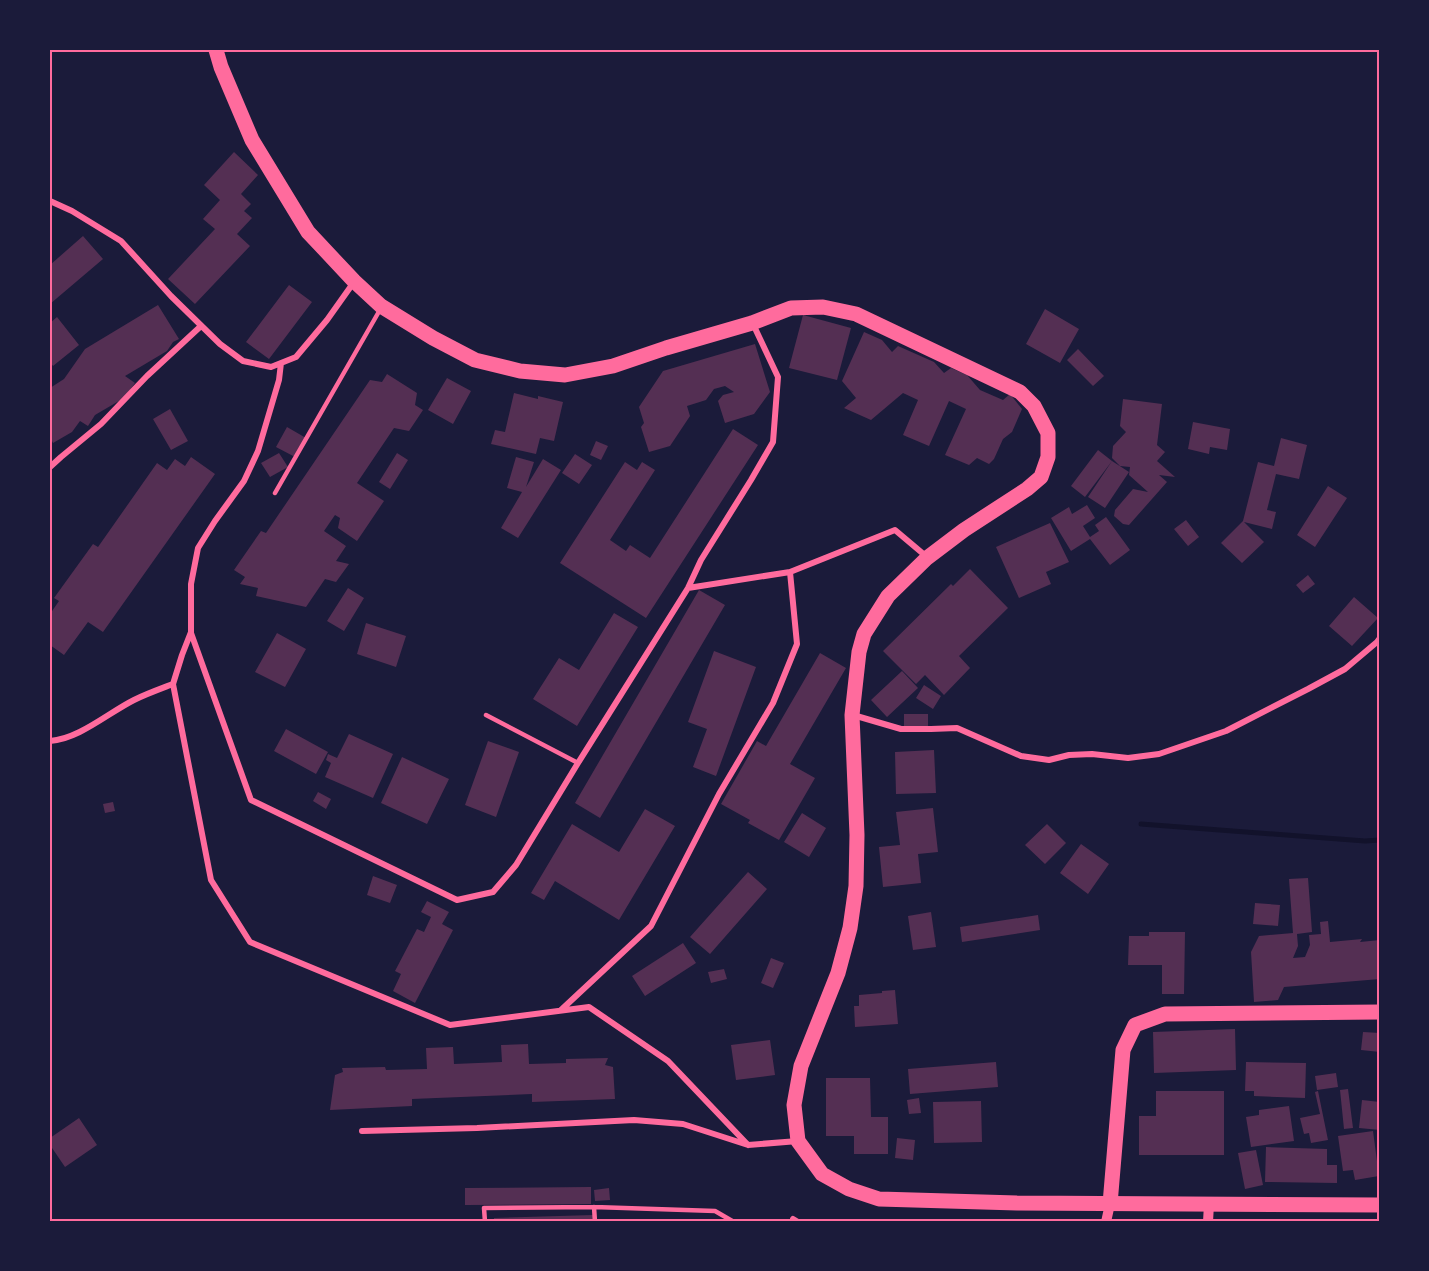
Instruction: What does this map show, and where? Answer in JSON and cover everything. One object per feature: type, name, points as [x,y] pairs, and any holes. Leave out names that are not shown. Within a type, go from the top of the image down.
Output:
[{"type":"main road","points":[[216,50],[252,140],[308,232],[354,282],[381,306],[433,338],[475,360],[520,371],[565,375],[613,366],[752,323],[791,308],[823,307],[856,314],[1020,392],[1034,406],[1048,433],[1048,457],[1041,477],[927,558],[888,597],[864,634],[859,652],[852,715],[858,835],[856,886],[850,928],[837,974],[801,1066],[794,1105],[798,1141],[822,1174],[849,1189],[879,1199],[1017,1203],[1380,1205]]},
{"type":"main road","points":[[1110,1204],[1123,1050],[1135,1026],[1165,1014],[1380,1012]]},
{"type":"street","points":[[50,201],[72,211],[121,241],[201,326],[243,361],[271,367],[296,357],[327,320],[354,282]]},
{"type":"street","points":[[281,363],[279,380],[258,451],[244,481],[215,520],[198,548],[191,584],[191,632],[251,800],[458,900],[493,892],[516,865],[688,588],[701,560],[772,442],[778,377],[752,323]]},
{"type":"street","points":[[50,467],[101,424],[147,376],[201,326]]},
{"type":"street","points":[[688,588],[790,572],[895,530],[927,558]]},
{"type":"street","points":[[561,1011],[651,926],[719,794],[773,703],[798,644],[790,572]]},
{"type":"street","points":[[191,632],[173,684],[211,880],[250,942],[450,1025],[589,1007],[668,1061],[748,1145]]},
{"type":"street","points":[[852,715],[901,729],[957,728],[1021,756],[1049,760],[1069,755],[1092,754],[1128,758],[1159,754],[1226,731],[1308,689],[1345,669],[1380,638]]},
{"type":"street","points":[[50,741],[56,741],[81,731],[135,699],[173,684]]},
{"type":"street","points":[[362,1131],[634,1120],[683,1124],[748,1145],[798,1141]]},
{"type":"street","points":[[1106,1221],[1110,1204]]},
{"type":"street","points":[[1208,1221],[1209,1204]]},
{"type":"lane","points":[[275,493],[381,306]]},
{"type":"lane","points":[[486,715],[578,763]]},
{"type":"lane","points":[[594,1207],[595,1221]]},
{"type":"lane","points":[[485,1221],[484,1208],[594,1207],[715,1211],[734,1221]]},
{"type":"building","points":[[234,152],[258,175],[241,194],[251,204],[244,211],[252,218],[237,234],[250,246],[195,304],[168,279],[215,229],[203,219],[220,200],[204,185]]},
{"type":"building","points":[[83,236],[103,259],[50,304],[50,265]]},
{"type":"building","points":[[289,285],[312,302],[269,359],[246,342]]},
{"type":"building","points":[[158,305],[179,339],[173,342],[167,351],[125,376],[135,383],[124,398],[95,415],[88,426],[80,421],[72,432],[53,443],[50,437],[50,388],[64,379],[85,349]]},
{"type":"building","points":[[1045,309],[1079,329],[1060,363],[1026,344]]},
{"type":"building","points":[[803,315],[851,328],[837,380],[789,368]]},
{"type":"building","points":[[57,317],[79,345],[53,366],[50,362],[50,323]]},
{"type":"building","points":[[864,332],[882,340],[892,352],[898,346],[934,362],[944,373],[951,368],[967,375],[980,390],[1003,400],[1010,394],[1022,409],[1012,432],[1003,439],[994,459],[989,464],[977,458],[969,465],[945,455],[966,409],[949,401],[929,446],[903,435],[918,400],[903,393],[871,420],[844,408],[856,398],[842,381]]},
{"type":"building","points":[[755,344],[770,392],[754,414],[725,423],[718,401],[723,395],[734,392],[725,386],[714,389],[706,400],[687,406],[690,416],[670,446],[649,452],[641,427],[644,423],[639,407],[663,371]]},
{"type":"building","points":[[1078,349],[1104,376],[1093,386],[1067,360]]},
{"type":"building","points":[[387,374],[417,393],[415,405],[423,410],[409,431],[394,428],[357,483],[384,501],[357,541],[338,528],[340,518],[335,515],[324,531],[346,546],[336,561],[349,564],[336,582],[325,579],[306,607],[256,596],[258,588],[240,584],[245,577],[234,570],[261,531],[266,533],[370,380],[382,382]]},
{"type":"building","points":[[447,378],[471,391],[453,424],[428,410]]},
{"type":"building","points":[[514,393],[563,402],[554,441],[540,438],[536,454],[491,444],[495,430],[505,432]]},
{"type":"building","points":[[1123,399],[1162,404],[1157,445],[1165,452],[1157,461],[1175,477],[1159,475],[1167,482],[1129,525],[1123,524],[1114,516],[1115,510],[1133,489],[1148,492],[1129,475],[1130,467],[1120,466],[1112,458],[1113,446],[1126,432],[1120,426]]},
{"type":"building","points":[[170,409],[188,441],[171,450],[153,419]]},
{"type":"building","points":[[1193,422],[1230,429],[1227,450],[1210,447],[1209,454],[1188,449]]},
{"type":"building","points":[[287,427],[306,438],[295,457],[276,447]]},
{"type":"building","points":[[733,429],[758,445],[646,618],[560,563],[625,462],[637,470],[642,462],[655,470],[610,540],[626,551],[630,545],[650,558]]},
{"type":"building","points":[[1281,438],[1307,445],[1299,479],[1276,474],[1267,510],[1276,512],[1272,529],[1244,522],[1264,542],[1242,563],[1221,543],[1243,521],[1258,462],[1274,466]]},
{"type":"building","points":[[596,441],[608,446],[601,460],[590,455]]},
{"type":"building","points":[[1098,450],[1112,461],[1085,497],[1071,486]]},
{"type":"building","points":[[279,453],[288,467],[270,477],[261,463]]},
{"type":"building","points":[[397,453],[408,460],[390,489],[379,482]]},
{"type":"building","points":[[575,454],[592,465],[579,484],[562,473]]},
{"type":"building","points":[[191,457],[215,474],[103,632],[88,622],[64,655],[50,645],[50,614],[59,601],[54,598],[93,544],[98,547],[157,463],[167,470],[175,459],[185,466]]},
{"type":"building","points":[[516,457],[534,462],[526,487],[543,459],[561,470],[518,538],[501,528],[522,492],[507,488]]},
{"type":"building","points":[[1112,461],[1129,472],[1105,508],[1088,497]]},
{"type":"building","points":[[1328,486],[1347,498],[1315,547],[1297,535]]},
{"type":"building","points":[[1087,505],[1095,518],[1083,526],[1090,537],[1099,531],[1095,525],[1106,517],[1130,550],[1110,565],[1090,539],[1071,551],[1051,518],[1069,507],[1072,514]]},
{"type":"building","points":[[1186,520],[1199,537],[1188,546],[1174,529]]},
{"type":"building","points":[[1050,523],[1069,562],[1046,572],[1051,584],[1019,598],[996,547]]},
{"type":"building","points":[[970,569],[1008,608],[959,656],[970,668],[944,695],[925,675],[916,684],[883,651],[951,584],[953,586]]},
{"type":"building","points":[[1308,575],[1315,584],[1303,593],[1296,585]]},
{"type":"building","points":[[348,588],[364,598],[344,631],[327,621]]},
{"type":"building","points":[[699,590],[725,605],[600,818],[575,803]]},
{"type":"building","points":[[1354,597],[1378,618],[1352,646],[1329,626]]},
{"type":"building","points":[[614,613],[638,627],[577,726],[533,699],[559,658],[579,670]]},
{"type":"building","points":[[366,623],[406,636],[396,667],[357,654]]},
{"type":"building","points":[[277,633],[306,649],[285,687],[255,672]]},
{"type":"building","points":[[714,651],[756,667],[716,776],[693,767],[707,729],[688,722]]},
{"type":"building","points":[[820,653],[846,668],[790,764],[815,778],[779,840],[748,823],[750,820],[721,804],[757,741],[766,746]]},
{"type":"building","points":[[902,671],[918,688],[887,717],[871,700]]},
{"type":"building","points":[[924,685],[941,696],[933,709],[916,698]]},
{"type":"building","points":[[904,714],[928,714],[928,729],[904,729]]},
{"type":"building","points":[[286,729],[328,752],[316,774],[274,751]]},
{"type":"building","points":[[349,734],[393,754],[373,798],[325,777],[331,763],[326,760],[328,754],[337,758]]},
{"type":"building","points":[[488,741],[519,752],[496,817],[465,805]]},
{"type":"building","points":[[934,750],[936,793],[896,794],[895,752]]},
{"type":"building","points":[[402,757],[449,779],[427,824],[381,803]]},
{"type":"building","points":[[318,792],[331,799],[326,809],[313,801]]},
{"type":"building","points":[[113,802],[115,811],[105,813],[103,804]]},
{"type":"building","points":[[933,808],[938,852],[918,854],[921,883],[883,887],[879,847],[900,845],[896,812]]},
{"type":"building","points":[[645,809],[675,826],[619,920],[555,881],[544,900],[531,893],[572,824],[619,852]]},
{"type":"building","points":[[802,813],[826,828],[809,857],[784,842]]},
{"type":"building","points":[[1047,824],[1066,843],[1045,864],[1025,845]]},
{"type":"building","points":[[1081,844],[1109,864],[1088,894],[1060,873]]},
{"type":"building","points":[[748,872],[767,889],[710,954],[690,937]]},
{"type":"building","points":[[373,876],[397,885],[390,903],[367,895]]},
{"type":"building","points":[[1308,878],[1312,932],[1297,934],[1298,946],[1293,958],[1305,957],[1310,945],[1309,935],[1321,934],[1320,922],[1328,921],[1330,942],[1380,940],[1380,979],[1284,987],[1278,1000],[1254,1002],[1251,952],[1259,936],[1293,933],[1289,879]]},
{"type":"building","points":[[427,901],[449,912],[442,924],[453,930],[415,1003],[393,991],[401,974],[395,971],[417,929],[424,932],[431,917],[421,912]]},
{"type":"building","points":[[1255,903],[1280,905],[1278,926],[1253,924]]},
{"type":"building","points":[[931,912],[936,947],[913,950],[908,916]]},
{"type":"building","points":[[1038,915],[1040,930],[962,942],[960,927]]},
{"type":"building","points":[[1149,932],[1185,932],[1184,994],[1162,994],[1162,965],[1128,965],[1129,936],[1149,936]]},
{"type":"building","points":[[683,943],[696,963],[645,996],[632,976]]},
{"type":"building","points":[[771,958],[784,963],[773,988],[761,983]]},
{"type":"building","points":[[724,969],[727,979],[711,983],[708,972]]},
{"type":"building","points":[[895,990],[898,1024],[855,1027],[854,1006],[859,1006],[859,995]]},
{"type":"building","points":[[1235,1029],[1236,1070],[1154,1073],[1153,1032]]},
{"type":"building","points":[[1363,1032],[1380,1033],[1380,1052],[1361,1050]]},
{"type":"building","points":[[770,1040],[775,1075],[736,1080],[731,1045]]},
{"type":"building","points":[[528,1044],[529,1064],[566,1063],[566,1059],[608,1058],[605,1065],[613,1067],[615,1099],[532,1102],[532,1094],[412,1099],[412,1106],[330,1110],[335,1075],[343,1072],[342,1068],[427,1069],[426,1048],[453,1047],[454,1064],[502,1062],[501,1045]]},
{"type":"building","points":[[996,1062],[998,1087],[910,1094],[908,1069]]},
{"type":"building","points":[[1246,1062],[1306,1063],[1305,1098],[1254,1096],[1254,1091],[1245,1091]]},
{"type":"building","points":[[1336,1073],[1338,1087],[1317,1090],[1315,1076]]},
{"type":"building","points":[[826,1078],[870,1078],[871,1117],[888,1117],[888,1154],[854,1154],[854,1136],[826,1136]]},
{"type":"building","points":[[1348,1089],[1353,1128],[1344,1129],[1340,1090]]},
{"type":"building","points":[[1156,1091],[1224,1091],[1224,1155],[1139,1155],[1139,1116],[1156,1116]]},
{"type":"building","points":[[1318,1091],[1328,1140],[1311,1143],[1309,1133],[1304,1134],[1300,1118],[1320,1114],[1315,1092]]},
{"type":"building","points":[[919,1098],[921,1113],[909,1114],[907,1100]]},
{"type":"building","points":[[1362,1100],[1380,1102],[1380,1130],[1359,1128]]},
{"type":"building","points":[[981,1101],[982,1142],[934,1143],[933,1102]]},
{"type":"building","points":[[1289,1106],[1294,1141],[1251,1147],[1246,1117],[1259,1115],[1259,1110]]},
{"type":"building","points":[[79,1118],[97,1145],[65,1167],[50,1145],[50,1138]]},
{"type":"building","points":[[1373,1131],[1379,1176],[1355,1180],[1353,1170],[1343,1171],[1338,1136]]},
{"type":"building","points":[[897,1138],[915,1140],[913,1160],[895,1158]]},
{"type":"building","points":[[1266,1147],[1327,1149],[1327,1165],[1337,1165],[1337,1183],[1265,1182]]},
{"type":"building","points":[[1256,1150],[1263,1185],[1245,1189],[1238,1153]]},
{"type":"building","points":[[591,1187],[591,1204],[465,1205],[465,1188]]},
{"type":"building","points":[[609,1188],[610,1200],[595,1201],[594,1190]]},
{"type":"building","points":[[593,1215],[594,1222],[494,1222],[494,1218]]},
{"type":"waterway","points":[[1141,824],[1365,841],[1380,840]]}]
